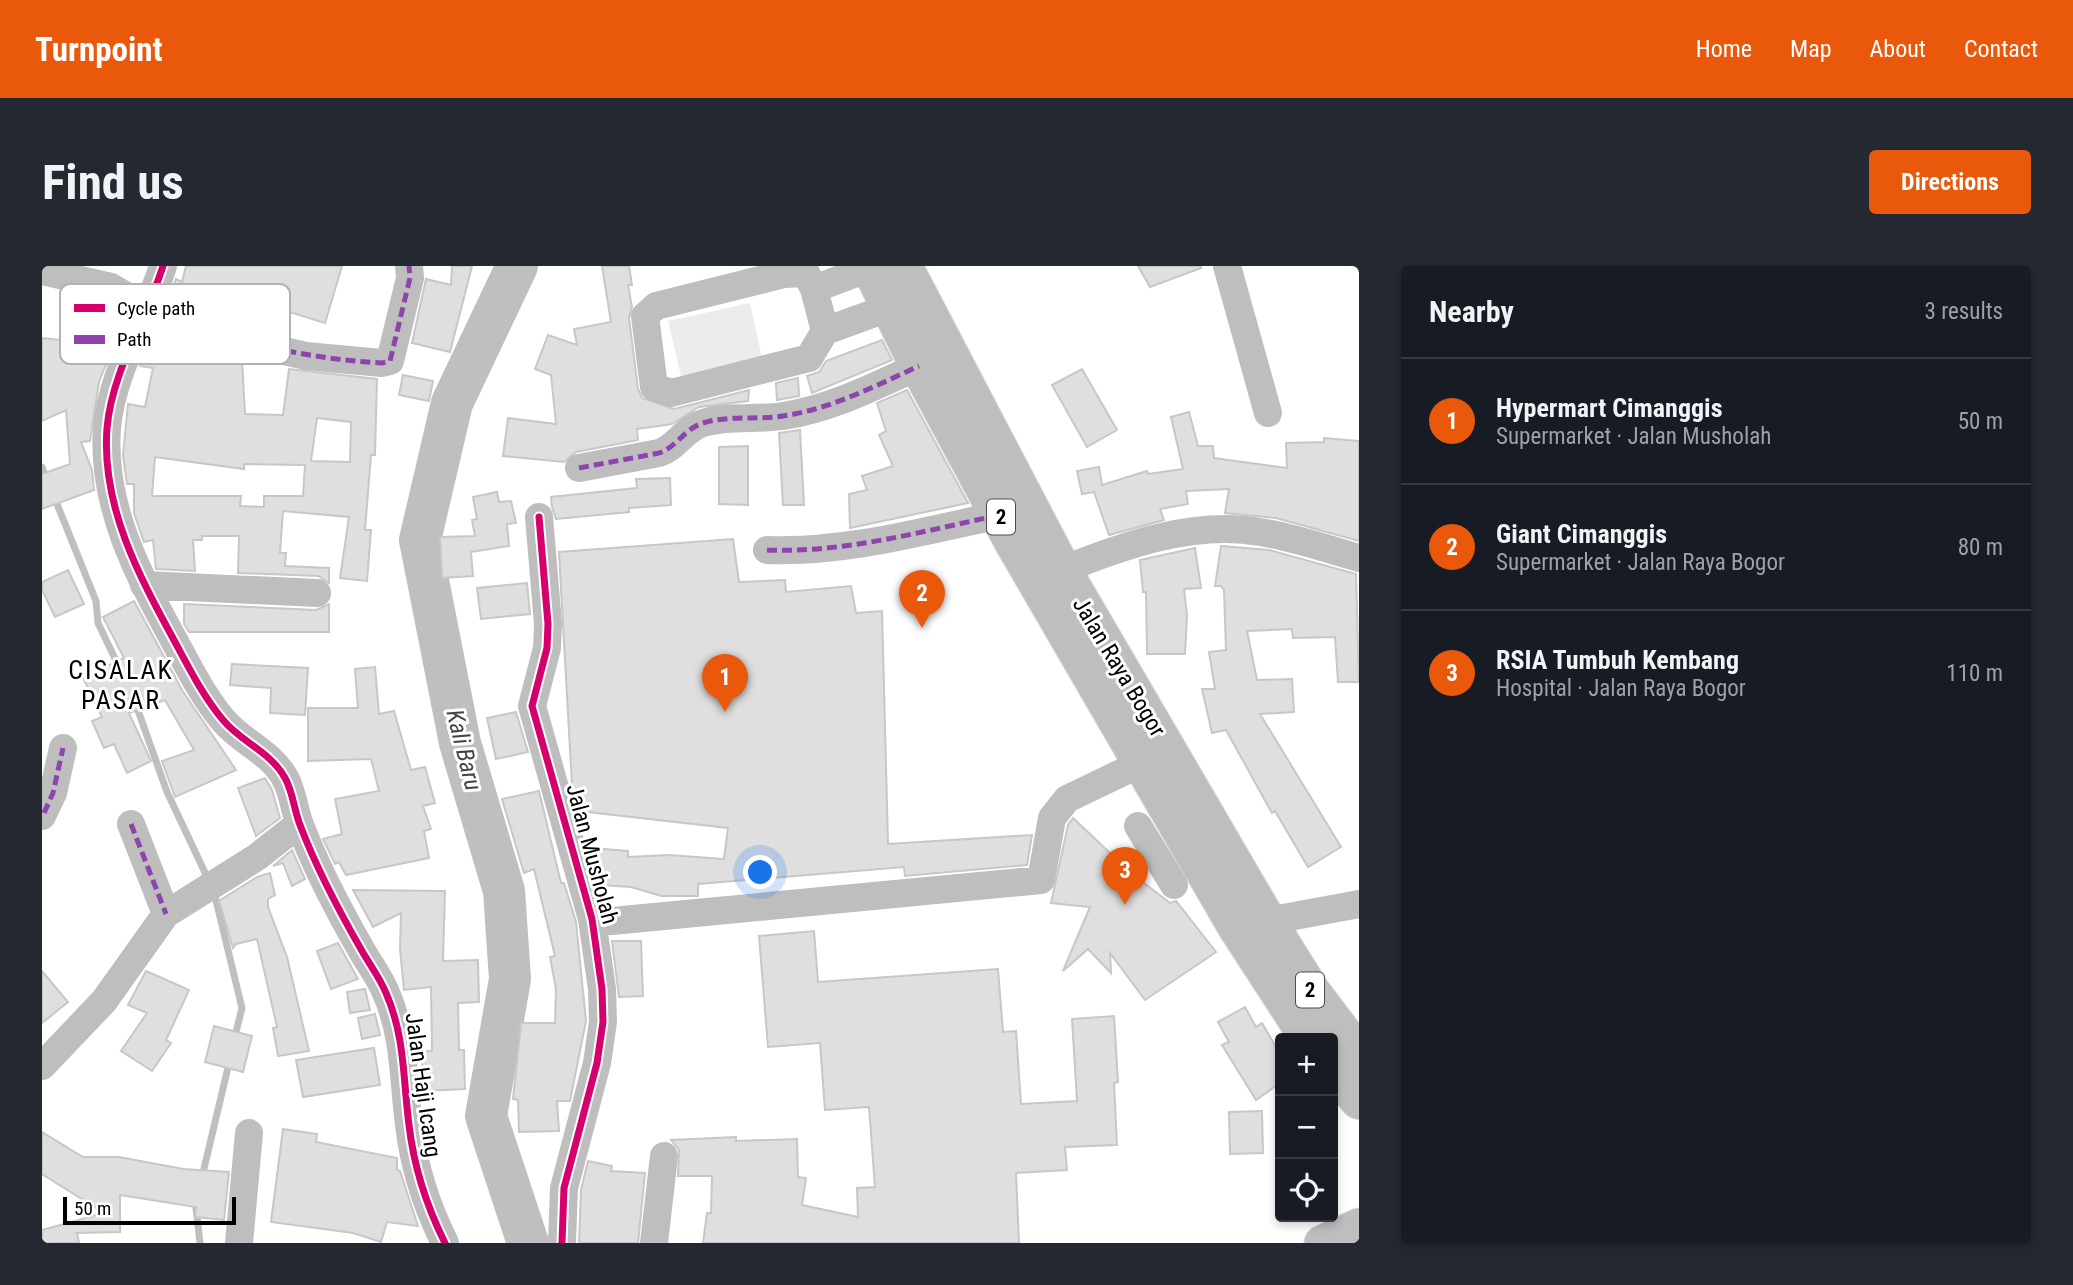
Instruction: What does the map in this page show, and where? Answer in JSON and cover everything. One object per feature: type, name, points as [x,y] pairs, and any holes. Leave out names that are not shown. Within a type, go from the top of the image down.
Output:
[{"type":"highway","name":"Jalan Raya Bogor","points":[[880,267],[891,307],[919,366],[1000,516],[1186,843],[1244,939],[1306,1033]]},
{"type":"highway","name":"Jalan Raya Bogor","points":[[880,267],[1062,570],[1186,843],[1267,921],[1312,993],[1359,1055]]},
{"type":"highway","points":[[1338,1074],[1359,1100]]},
{"type":"main road","points":[[1322,1243],[1359,1226]]},
{"type":"street","name":"Jalan Haji Icang","points":[[157,284],[163,266]]},
{"type":"street","points":[[290,352],[347,361],[390,361],[410,278],[409,266]]},
{"type":"street","points":[[1227,266],[1268,413]]},
{"type":"street","points":[[808,276],[825,331],[809,358],[671,393],[654,387],[645,316],[656,306],[777,275],[808,276],[880,267]]},
{"type":"street","points":[[42,271],[98,284]]},
{"type":"street","points":[[825,331],[891,307]]},
{"type":"street","name":"Jalan Haji Icang","points":[[125,364],[110,408],[107,431],[111,486],[117,514],[144,585],[203,693],[222,719],[269,758],[287,780],[299,824],[395,1013],[401,1037],[414,1161],[428,1209],[445,1243]]},
{"type":"street","points":[[579,468],[659,453],[670,448],[686,432],[709,422],[782,416],[831,404],[919,366]]},
{"type":"street","points":[[767,550],[799,551],[850,547],[1000,516]]},
{"type":"street","name":"Jalan Musholah","points":[[539,517],[548,624],[547,648],[532,706],[592,919],[602,989],[603,1022],[597,1063],[564,1188],[562,1243]]},
{"type":"street","points":[[1062,570],[1121,547],[1206,530],[1259,531],[1359,558]]},
{"type":"street","points":[[144,585],[317,593]]},
{"type":"street","points":[[42,816],[53,793],[63,748]]},
{"type":"street","points":[[611,921],[1041,880],[1052,818],[1067,799],[1142,763]]},
{"type":"street","points":[[131,824],[166,914]]},
{"type":"street","points":[[44,1062],[104,1001],[166,914],[192,895],[257,857],[299,824]]},
{"type":"street","points":[[1138,826],[1186,843],[1174,885]]},
{"type":"street","points":[[1267,921],[1359,904]]},
{"type":"street","points":[[239,1243],[249,1133]]},
{"type":"street","points":[[654,1243],[664,1156]]},
{"type":"shaded area","points":[[750,303],[763,362],[682,380],[668,321]]},
{"type":"building","points":[[186,266],[342,266],[325,323],[290,312],[290,284],[174,284],[176,279],[182,282]]},
{"type":"building","points":[[452,266],[472,266],[450,352],[412,343],[426,279],[451,285]]},
{"type":"building","points":[[602,266],[629,266],[632,285],[628,285],[632,307],[629,318],[638,389],[642,398],[674,409],[749,390],[748,401],[699,407],[672,424],[637,429],[638,440],[576,452],[564,462],[503,456],[508,418],[556,424],[551,375],[535,369],[548,335],[577,345],[574,329],[611,322]]},
{"type":"building","points":[[1138,266],[1201,266],[1201,268],[1150,287]]},
{"type":"building","points":[[42,338],[60,340],[60,364],[106,364],[99,382],[90,441],[81,442],[92,470],[94,490],[42,509],[42,474],[70,464],[66,410],[42,421]]},
{"type":"building","points":[[882,340],[892,360],[812,393],[807,376],[819,372],[826,361]]},
{"type":"building","points":[[242,364],[245,414],[283,415],[289,369],[377,379],[375,455],[371,455],[365,530],[371,530],[367,581],[340,578],[349,517],[283,511],[280,553],[286,553],[285,566],[329,568],[329,583],[318,576],[238,573],[239,536],[202,536],[202,540],[193,540],[195,571],[156,569],[153,540],[144,542],[134,513],[134,484],[127,484],[123,456],[128,404],[145,407],[153,368],[140,366]],"holes":[[[317,418],[351,422],[350,462],[311,461]],[[155,457],[244,469],[244,464],[305,465],[303,496],[264,496],[264,507],[240,506],[241,496],[152,496]]]},
{"type":"building","points":[[1082,369],[1117,430],[1087,447],[1052,385]]},
{"type":"building","points":[[403,375],[433,381],[429,401],[399,395]]},
{"type":"building","points":[[798,378],[799,396],[777,400],[776,383]]},
{"type":"building","points":[[907,390],[968,503],[850,528],[849,494],[867,490],[862,476],[893,466],[879,435],[886,431],[877,403]]},
{"type":"building","points":[[1189,412],[1198,446],[1213,446],[1214,458],[1287,468],[1286,443],[1324,442],[1324,438],[1359,441],[1359,541],[1276,518],[1225,513],[1229,489],[1186,491],[1188,504],[1160,509],[1164,520],[1109,535],[1094,492],[1082,494],[1077,471],[1099,467],[1102,485],[1147,471],[1148,474],[1183,469],[1171,417]]},
{"type":"building","points":[[800,430],[804,505],[783,505],[779,433]]},
{"type":"building","points":[[748,446],[748,505],[719,504],[719,447]]},
{"type":"building","points":[[670,478],[671,505],[556,519],[552,507],[551,497],[637,488],[636,479]]},
{"type":"building","points":[[497,492],[499,502],[511,501],[516,523],[507,524],[509,546],[471,552],[473,576],[442,578],[440,537],[475,536],[472,520],[477,519],[473,497]]},
{"type":"building","points":[[733,539],[739,582],[785,580],[786,592],[851,586],[856,613],[882,611],[888,844],[1032,835],[1027,865],[905,876],[904,867],[698,884],[698,896],[661,896],[631,887],[600,885],[592,848],[628,851],[628,857],[669,855],[724,859],[728,828],[579,811],[572,785],[559,552]]},
{"type":"building","points":[[1221,546],[1269,550],[1356,574],[1359,682],[1338,682],[1335,637],[1293,638],[1292,629],[1247,631],[1257,680],[1292,679],[1294,712],[1260,714],[1341,847],[1308,867],[1275,811],[1272,813],[1226,730],[1212,733],[1202,689],[1215,689],[1209,652],[1226,650],[1224,590],[1221,586],[1215,586]]},
{"type":"building","points":[[1195,548],[1201,588],[1184,589],[1187,615],[1185,654],[1147,654],[1146,592],[1143,592],[1140,560]]},
{"type":"building","points":[[68,570],[84,604],[55,617],[42,590],[42,582]]},
{"type":"building","points":[[527,583],[530,614],[481,619],[477,588]]},
{"type":"building","points":[[134,601],[182,690],[236,770],[175,797],[162,761],[194,750],[165,700],[129,713],[151,761],[127,773],[114,744],[104,748],[92,721],[102,717],[83,678],[124,658],[103,617]]},
{"type":"building","points":[[184,604],[316,610],[329,604],[329,632],[189,632],[184,624]]},
{"type":"building","points":[[232,664],[308,668],[305,715],[270,713],[271,688],[230,685]]},
{"type":"building","points":[[375,667],[379,714],[394,711],[411,770],[425,767],[435,803],[423,806],[431,829],[424,831],[429,858],[346,875],[339,862],[335,864],[323,839],[342,834],[335,799],[379,791],[371,759],[308,761],[308,708],[358,708],[355,669]]},
{"type":"building","points":[[516,712],[528,752],[496,759],[487,718]]},
{"type":"building","points":[[265,778],[272,790],[280,818],[256,836],[238,788]]},
{"type":"building","points":[[539,791],[561,883],[564,883],[576,922],[586,1021],[570,1101],[557,1101],[559,1131],[519,1132],[518,1100],[513,1099],[521,1023],[555,1023],[556,989],[550,957],[555,956],[534,869],[524,873],[502,799]]},
{"type":"building","points":[[1073,818],[1130,872],[1170,903],[1176,901],[1216,952],[1145,1000],[1110,953],[1111,973],[1088,949],[1063,971],[1090,907],[1051,903],[1068,825]]},
{"type":"building","points":[[292,850],[305,879],[292,886],[283,863],[273,866]]},
{"type":"building","points":[[270,873],[275,895],[268,899],[268,907],[287,957],[309,1051],[278,1056],[273,1028],[277,1027],[257,939],[236,944],[233,948],[219,901],[257,877]]},
{"type":"building","points":[[353,890],[445,891],[443,961],[478,960],[479,1002],[458,1003],[459,1050],[464,1050],[465,1089],[423,1091],[422,1051],[432,1051],[431,987],[404,990],[400,949],[401,913],[373,927]]},
{"type":"building","points":[[814,931],[818,982],[998,969],[1003,1032],[1016,1031],[1021,1104],[1077,1101],[1072,1019],[1114,1016],[1118,1082],[1114,1083],[1117,1145],[1065,1147],[1067,1170],[1016,1173],[1019,1243],[703,1243],[707,1213],[711,1213],[712,1176],[678,1176],[679,1150],[671,1140],[736,1137],[736,1141],[797,1139],[798,1177],[806,1178],[802,1205],[858,1217],[857,1188],[875,1187],[869,1107],[825,1110],[820,1043],[768,1047],[759,936]]},
{"type":"building","points":[[612,941],[641,941],[643,996],[619,997]]},
{"type":"building","points":[[338,943],[358,979],[331,989],[317,951]]},
{"type":"building","points":[[42,971],[68,1002],[42,1023]]},
{"type":"building","points":[[146,971],[189,990],[166,1040],[171,1043],[152,1071],[121,1051],[147,1013],[128,1005]]},
{"type":"building","points":[[365,989],[370,1010],[350,1013],[347,992]]},
{"type":"building","points":[[1245,1007],[1256,1027],[1262,1023],[1275,1045],[1275,1087],[1256,1100],[1222,1045],[1229,1042],[1218,1022]]},
{"type":"building","points":[[375,1014],[380,1035],[362,1039],[358,1018]]},
{"type":"building","points":[[214,1026],[252,1036],[243,1072],[205,1062]]},
{"type":"building","points":[[374,1048],[380,1085],[303,1097],[296,1060]]},
{"type":"building","points":[[1262,1111],[1263,1153],[1230,1154],[1229,1112]]},
{"type":"building","points":[[283,1129],[317,1134],[316,1142],[397,1158],[397,1170],[400,1171],[418,1226],[387,1222],[381,1242],[353,1233],[271,1222]]},
{"type":"building","points":[[42,1132],[83,1157],[119,1157],[183,1169],[229,1172],[224,1220],[195,1217],[196,1207],[120,1195],[120,1232],[77,1233],[79,1243],[42,1243],[42,1230],[104,1213],[42,1174]]},
{"type":"building","points":[[588,1161],[612,1166],[611,1171],[645,1173],[638,1243],[579,1243],[581,1190]]},
{"type":"waterway","name":"Kali Baru","points":[[517,266],[452,403],[420,540],[460,743],[504,891],[510,979],[486,1116],[528,1243]]},
{"type":"waterway","points":[[42,467],[47,480]]},
{"type":"waterway","points":[[53,494],[96,601],[98,623],[120,669]]},
{"type":"waterway","points":[[135,702],[167,792],[209,881]]},
{"type":"waterway","points":[[214,892],[242,1008],[234,1040]]},
{"type":"waterway","points":[[202,1177],[230,1059]]},
{"type":"waterway","points":[[198,1199],[196,1208],[200,1243]]},
{"type":"marked path","points":[[290,352],[382,363],[390,361],[410,278],[409,266]]},
{"type":"marked path","points":[[579,468],[659,453],[703,423],[732,418],[783,416],[818,408],[919,366]]},
{"type":"marked path","points":[[767,550],[855,544],[1000,515]]},
{"type":"marked path","points":[[44,813],[53,793],[63,748]]},
{"type":"marked path","points":[[131,824],[166,914]]},
{"type":"cycle path","points":[[157,284],[163,266]]},
{"type":"cycle path","points":[[123,364],[110,407],[107,457],[116,513],[125,540],[148,592],[203,692],[230,728],[272,761],[285,778],[300,825],[321,873],[384,987],[397,1025],[411,1141],[418,1171],[432,1215],[445,1243]]},
{"type":"cycle path","points":[[539,517],[548,624],[547,648],[532,706],[592,919],[602,989],[603,1022],[597,1063],[564,1188],[562,1243]]},
{"type":"place","name":"Giant Cimanggis","points":[[922,628]]},
{"type":"place","name":"Hypermart Cimanggis","points":[[725,712]]},
{"type":"place","name":"RSIA Tumbuh Kembang","points":[[1125,905]]},
{"type":"district","name":"CISALAK PASAR","points":[[121,685]]}]
